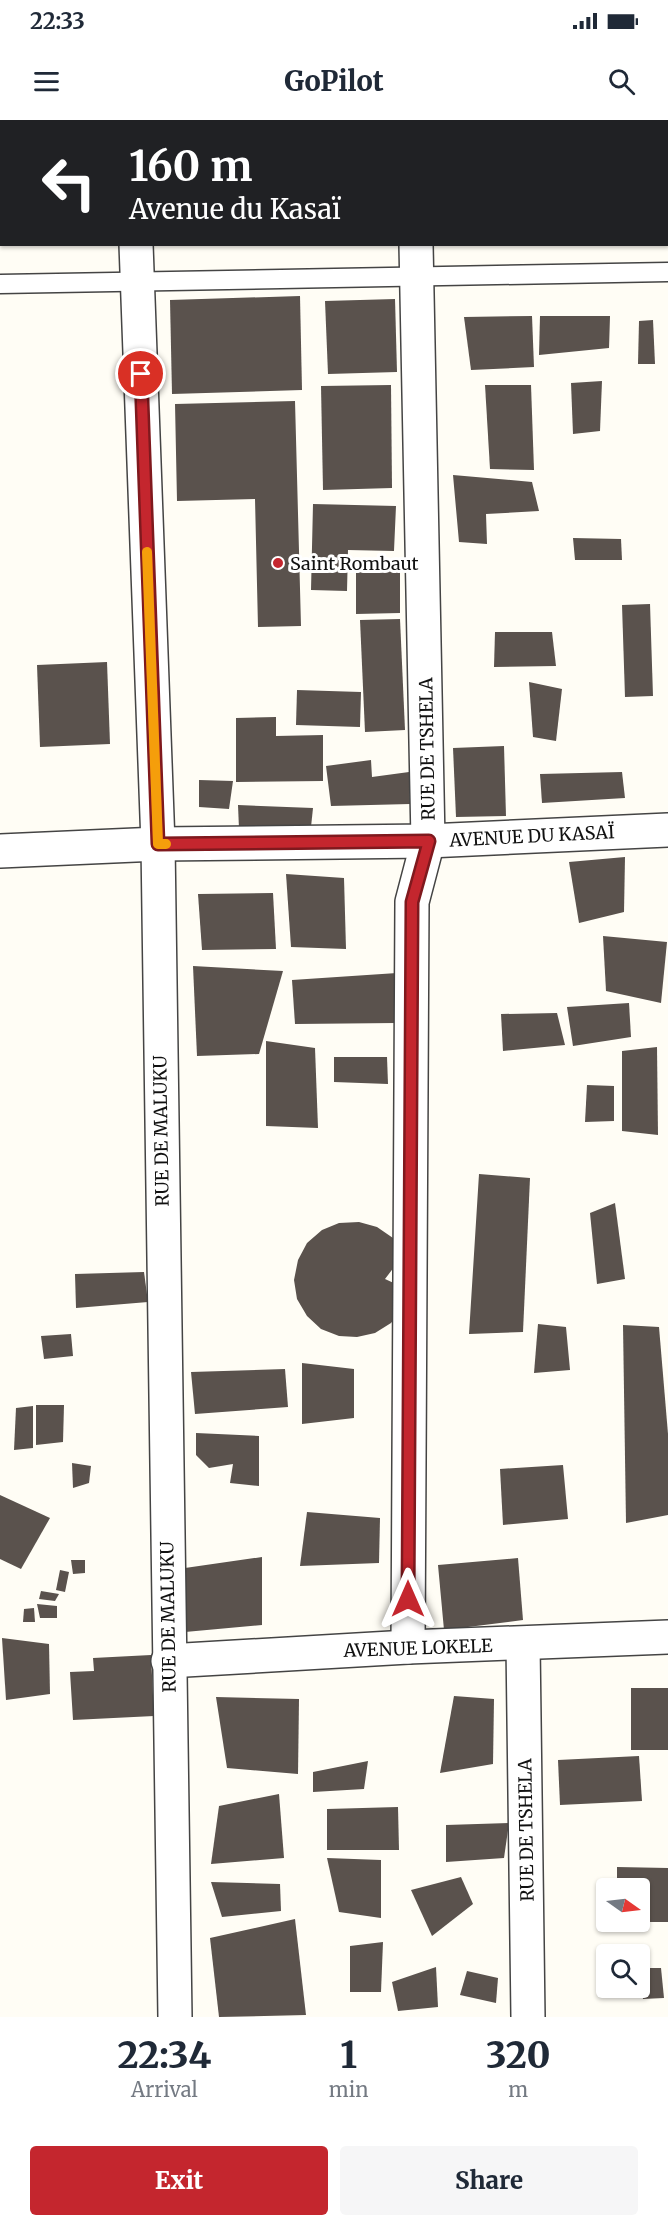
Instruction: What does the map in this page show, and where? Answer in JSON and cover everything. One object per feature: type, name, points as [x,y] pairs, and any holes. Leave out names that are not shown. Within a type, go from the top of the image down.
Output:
[{"type":"street","name":"RUE DE MALUKU","points":[[136,246],[158,844],[168,1661],[175,2017]]},
{"type":"street","name":"RUE DE TSHELA","points":[[408,1647],[412,902],[429,841],[417,260]]},
{"type":"street","name":"AVENUE DU KASAÏ","points":[[0,851],[158,844],[429,841],[668,830]]},
{"type":"street","name":"AVENUE LOKELE","points":[[168,1661],[408,1647],[668,1637]]},
{"type":"street","name":"RUE DE TSHELA","points":[[524,1644],[528,2017]]},
{"type":"lane","points":[[0,284],[137,280],[417,260],[668,272]]},
{"type":"building","points":[[300,296],[302,390],[172,394],[170,300]]},
{"type":"building","points":[[395,299],[397,372],[328,374],[325,301]]},
{"type":"building","points":[[532,316],[534,367],[471,370],[464,317]]},
{"type":"building","points":[[540,316],[610,316],[609,348],[539,355]]},
{"type":"building","points":[[653,320],[655,364],[638,364],[639,321]]},
{"type":"building","points":[[602,381],[600,431],[573,434],[571,383]]},
{"type":"building","points":[[391,385],[392,488],[323,490],[321,386]]},
{"type":"building","points":[[485,385],[531,385],[534,470],[490,469]]},
{"type":"building","name":"Saint Rombaut","points":[[295,401],[301,626],[258,627],[255,499],[177,501],[175,404]]},
{"type":"building","points":[[453,475],[532,482],[539,511],[486,514],[487,544],[459,542]]},
{"type":"building","points":[[313,504],[396,506],[394,551],[348,550],[347,591],[311,590]]},
{"type":"building","points":[[573,538],[621,539],[622,560],[575,560]]},
{"type":"building","points":[[400,569],[400,613],[356,614],[356,570]]},
{"type":"building","points":[[650,604],[653,696],[625,697],[622,605]]},
{"type":"building","points":[[400,619],[405,730],[365,732],[360,620]]},
{"type":"building","points":[[495,632],[552,632],[556,666],[494,667]]},
{"type":"building","points":[[107,662],[110,744],[40,747],[37,665]]},
{"type":"building","points":[[529,682],[562,689],[556,741],[533,737]]},
{"type":"building","points":[[297,690],[361,692],[360,727],[296,725]]},
{"type":"building","points":[[276,717],[276,736],[323,735],[323,781],[236,782],[236,718]]},
{"type":"building","points":[[504,746],[506,816],[456,817],[453,748]]},
{"type":"building","points":[[371,760],[372,777],[409,772],[410,804],[331,806],[326,766]]},
{"type":"building","points":[[622,772],[625,798],[542,803],[540,774]]},
{"type":"building","points":[[199,780],[233,781],[229,809],[199,807]]},
{"type":"building","points":[[238,805],[313,808],[311,827],[239,829]]},
{"type":"building","points":[[625,857],[624,912],[579,923],[569,862]]},
{"type":"building","points":[[286,874],[344,878],[346,949],[291,947]]},
{"type":"building","points":[[273,893],[276,949],[202,950],[198,894]]},
{"type":"building","points":[[603,936],[667,942],[661,1003],[606,991]]},
{"type":"building","points":[[193,966],[283,971],[259,1054],[197,1056]]},
{"type":"building","points":[[397,973],[396,1023],[295,1024],[292,980]]},
{"type":"building","points":[[629,1003],[631,1037],[573,1046],[567,1007]]},
{"type":"building","points":[[557,1013],[565,1045],[503,1051],[501,1014]]},
{"type":"building","points":[[266,1041],[315,1048],[318,1128],[266,1126]]},
{"type":"building","points":[[657,1047],[658,1135],[622,1131],[622,1051]]},
{"type":"building","points":[[334,1057],[387,1057],[388,1084],[334,1082]]},
{"type":"building","points":[[587,1085],[614,1086],[614,1121],[585,1122]]},
{"type":"building","points":[[479,1174],[530,1178],[523,1332],[469,1334]]},
{"type":"building","points":[[615,1203],[625,1279],[597,1284],[590,1213]]},
{"type":"building","points":[[359,1222],[377,1227],[393,1238],[404,1254],[385,1279],[409,1290],[403,1308],[391,1323],[375,1333],[357,1337],[339,1336],[321,1329],[307,1316],[297,1299],[294,1280],[298,1260],[307,1243],[322,1230],[339,1223]]},
{"type":"building","points":[[144,1272],[148,1302],[76,1308],[75,1274]]},
{"type":"building","points":[[538,1324],[566,1327],[570,1370],[534,1373]]},
{"type":"building","points":[[623,1325],[659,1327],[668,1434],[668,1515],[626,1523]]},
{"type":"building","points":[[71,1334],[73,1356],[44,1359],[41,1336]]},
{"type":"building","points":[[302,1363],[354,1369],[354,1418],[302,1424]]},
{"type":"building","points":[[285,1369],[288,1407],[195,1414],[191,1372]]},
{"type":"building","points":[[36,1405],[64,1405],[63,1442],[36,1445]]},
{"type":"building","points":[[33,1406],[33,1448],[14,1450],[16,1408]]},
{"type":"building","points":[[196,1433],[259,1436],[259,1486],[230,1483],[233,1464],[209,1468],[196,1455]]},
{"type":"building","points":[[72,1463],[91,1466],[89,1483],[73,1488]]},
{"type":"building","points":[[563,1465],[568,1519],[503,1525],[500,1469]]},
{"type":"building","points":[[0,1495],[50,1518],[21,1569],[0,1559]]},
{"type":"building","points":[[307,1512],[380,1518],[379,1563],[300,1566]]},
{"type":"building","points":[[262,1557],[262,1625],[185,1632],[185,1568]]},
{"type":"building","points":[[518,1558],[523,1620],[444,1630],[438,1565]]},
{"type":"building","points":[[71,1560],[85,1560],[85,1573],[73,1574]]},
{"type":"building","points":[[60,1570],[69,1572],[65,1592],[56,1590]]},
{"type":"building","points":[[41,1591],[59,1594],[55,1601],[39,1599]]},
{"type":"building","points":[[37,1604],[57,1606],[57,1618],[40,1618]]},
{"type":"building","points":[[34,1608],[35,1622],[23,1622],[24,1609]]},
{"type":"building","points":[[2,1638],[49,1644],[50,1694],[6,1700]]},
{"type":"building","points":[[151,1655],[154,1716],[73,1720],[70,1672],[94,1671],[93,1658]]},
{"type":"building","points":[[631,1688],[668,1688],[668,1750],[631,1750]]},
{"type":"building","points":[[454,1696],[494,1699],[493,1764],[440,1773]]},
{"type":"building","points":[[216,1697],[299,1699],[298,1774],[227,1768]]},
{"type":"building","points":[[639,1756],[642,1801],[560,1805],[558,1760]]},
{"type":"building","points":[[368,1761],[364,1789],[313,1792],[313,1772]]},
{"type":"building","points":[[279,1794],[284,1858],[211,1864],[219,1806]]},
{"type":"building","points":[[398,1807],[399,1850],[327,1850],[327,1809]]},
{"type":"building","points":[[509,1823],[504,1858],[446,1862],[446,1825]]},
{"type":"building","points":[[327,1858],[381,1860],[381,1918],[339,1912]]},
{"type":"building","points":[[617,1867],[668,1868],[668,1922],[650,1922],[650,1878],[617,1878]]},
{"type":"building","points":[[461,1877],[473,1904],[432,1936],[411,1890]]},
{"type":"building","points":[[211,1882],[280,1884],[281,1911],[222,1917]]},
{"type":"building","points":[[295,1919],[306,2015],[219,2017],[210,1938]]},
{"type":"building","points":[[383,1942],[381,1992],[350,1992],[350,1946]]},
{"type":"building","points":[[436,1967],[438,2007],[398,2011],[392,1982]]},
{"type":"building","points":[[650,1968],[661,1968],[664,1998],[643,1999],[650,1998]]},
{"type":"building","points":[[467,1971],[498,1978],[496,2003],[460,1995]]},
{"type":"slow traffic","points":[[147,552],[158,844],[166,844]]},
{"type":"place","name":"Saint Rombaut","points":[[278,563]]},
{"type":"route","points":[[141,374],[158,844],[429,841],[412,902],[408,1599]]}]
